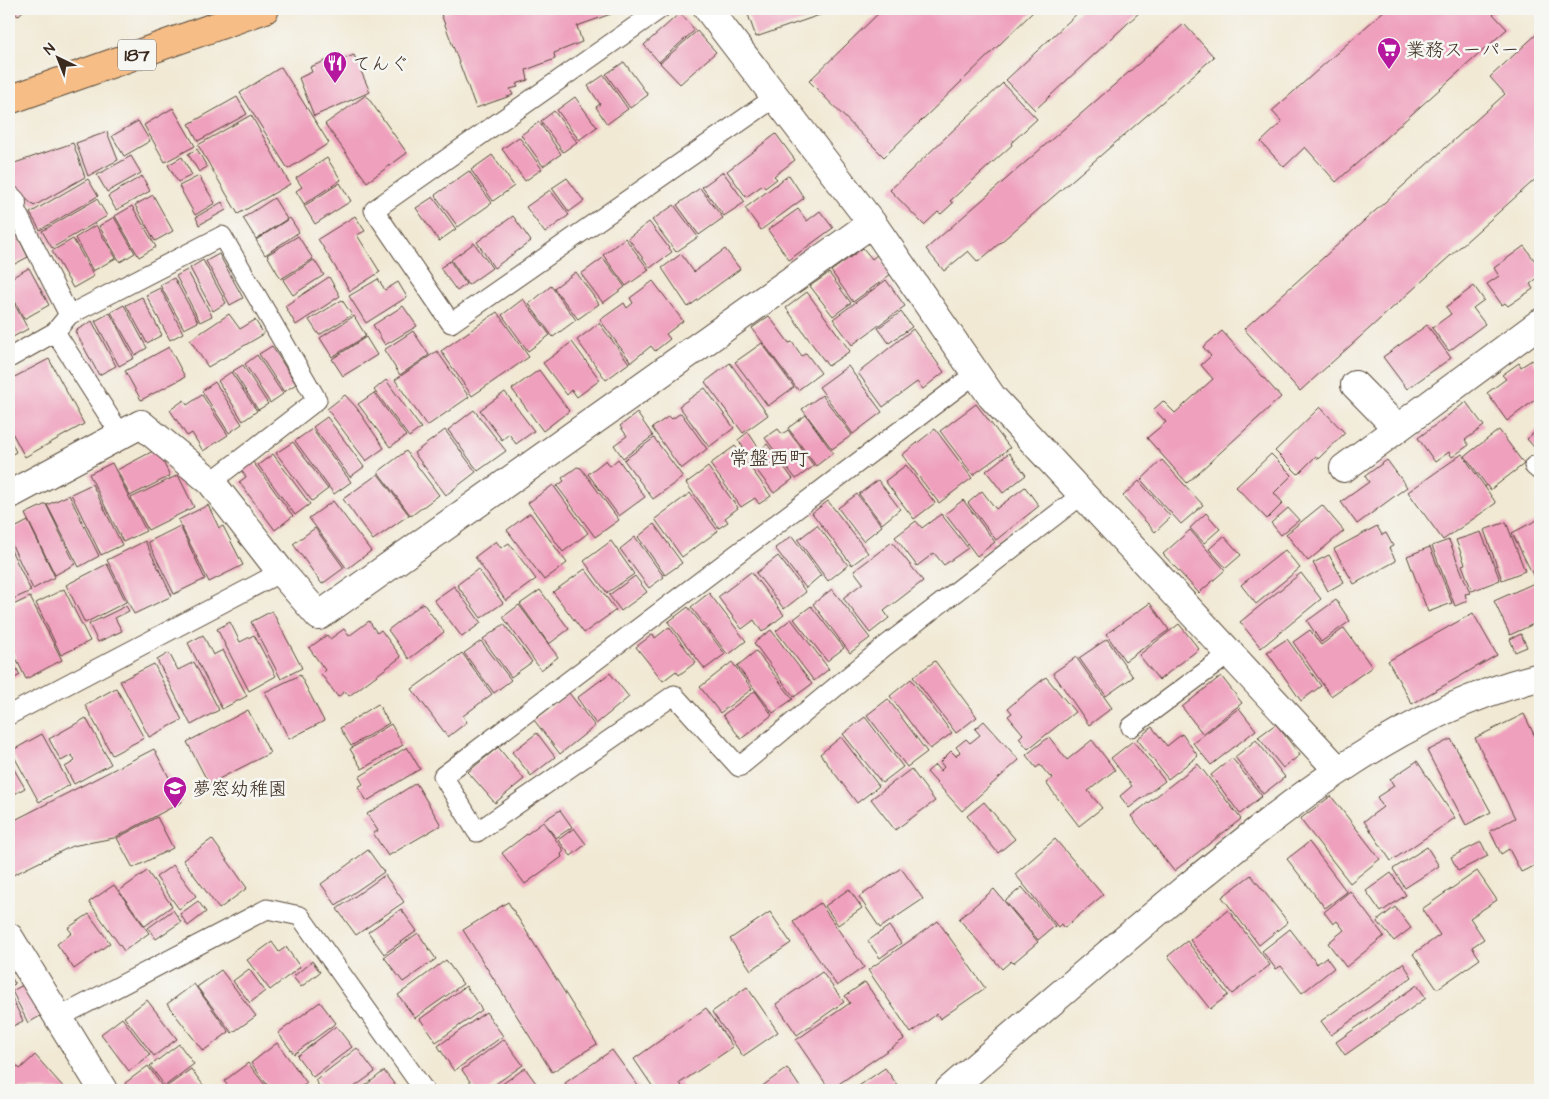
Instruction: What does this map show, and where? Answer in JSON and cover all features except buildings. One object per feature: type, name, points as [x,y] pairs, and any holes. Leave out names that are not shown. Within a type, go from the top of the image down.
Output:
[{"type":"main road","name":"187","points":[[9,100],[265,9]]},
{"type":"street","points":[[708,9],[872,223],[992,397],[1338,770]]},
{"type":"street","points":[[9,494],[141,424],[211,482],[281,572],[319,616],[872,223]]},
{"type":"street","points":[[1344,468],[1540,323]]},
{"type":"street","points":[[1355,385],[1397,428]]},
{"type":"street","points":[[949,1090],[1133,932],[1250,836],[1338,770],[1363,753],[1434,716],[1507,685],[1540,677]]},
{"type":"street","points":[[9,937],[103,1090]]},
{"type":"lane","points":[[660,9],[374,210],[451,323],[776,96]]},
{"type":"lane","points":[[10,203],[69,315]]},
{"type":"lane","points":[[9,358],[55,332],[69,315],[222,236],[317,400],[211,482]]},
{"type":"lane","points":[[55,332],[121,435]]},
{"type":"lane","points":[[975,374],[443,776],[477,832],[674,695],[739,767],[884,648],[1082,494]]},
{"type":"lane","points":[[9,715],[281,572]]},
{"type":"lane","points":[[1131,727],[1229,654]]},
{"type":"lane","points":[[58,1018],[267,909],[300,916],[424,1090]]},
{"type":"place","name":"業務スーパー","points":[[1389,70]]},
{"type":"place","name":"てんぐ","points":[[335,84]]},
{"type":"place","name":"夢窓幼稚園","points":[[175,809]]},
{"type":"district","name":"常盤西町","points":[[769,458]]}]
